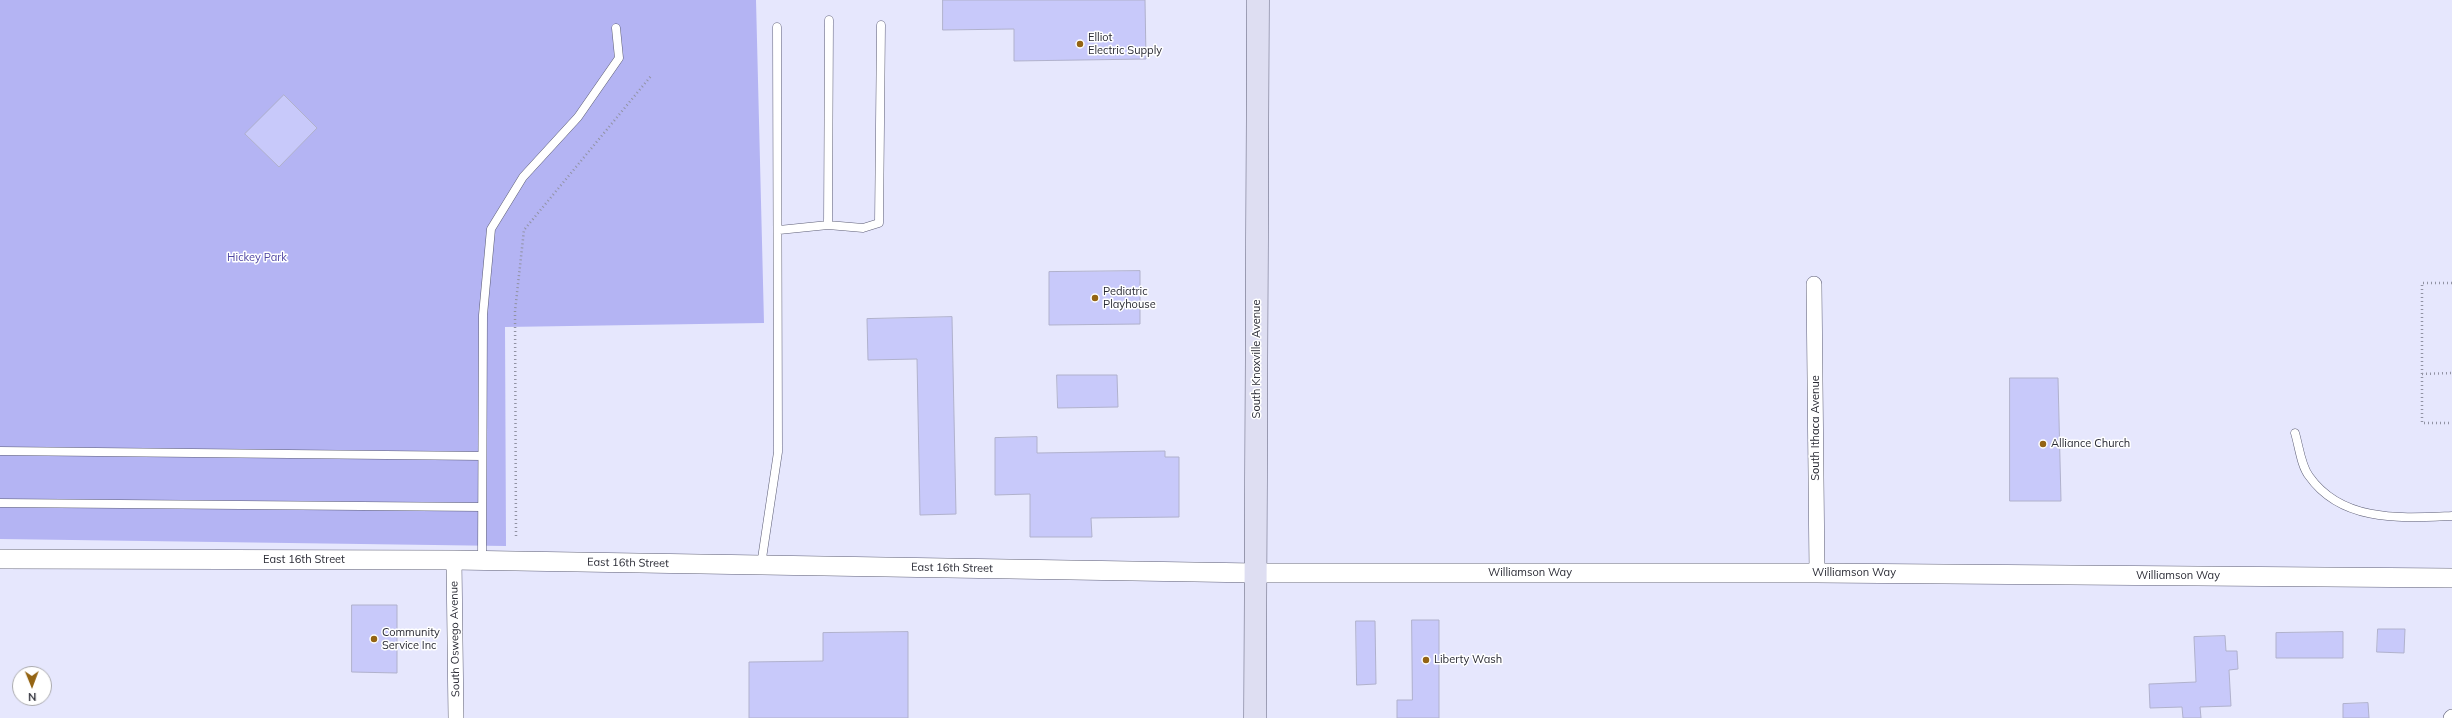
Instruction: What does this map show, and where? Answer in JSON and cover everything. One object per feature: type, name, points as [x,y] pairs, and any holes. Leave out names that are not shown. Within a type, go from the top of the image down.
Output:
[{"type":"main road","name":"South Knoxville Avenue","points":[[1255,718],[1258,0]]},
{"type":"street","name":"South Ithaca Avenue","points":[[1814,284],[1817,573]]},
{"type":"street","name":"East 16th Street","points":[[0,559],[454,560],[1256,572]]},
{"type":"street","name":"South Oswego Avenue","points":[[454,560],[456,718]]},
{"type":"street","name":"Williamson Way","points":[[1256,572],[1817,573],[2452,578]]},
{"type":"lane","points":[[828,225],[829,20]]},
{"type":"lane","points":[[779,230],[828,225],[863,228],[879,223],[881,25]]},
{"type":"lane","points":[[761,565],[778,452],[779,230],[777,27]]},
{"type":"lane","points":[[482,561],[483,315],[491,229],[523,176],[578,117],[619,58],[616,28]]},
{"type":"lane","points":[[2295,433],[2308,476],[2331,498],[2350,509],[2393,518],[2452,516]]},
{"type":"lane","points":[[0,451],[482,456]]},
{"type":"lane","points":[[0,503],[482,507]]},
{"type":"path","points":[[516,536],[515,312],[524,230],[651,76]]},
{"type":"path","points":[[2452,283],[2422,283],[2422,423],[2452,422]]},
{"type":"path","points":[[2422,374],[2452,373]]},
{"type":"green space","name":"Hickey Park","points":[[0,0],[756,0],[764,323],[505,327],[506,546],[0,539]]},
{"type":"building","name":"Elliot Electric Supply","points":[[943,0],[1145,0],[1146,59],[1014,61],[1014,29],[943,30]]},
{"type":"building","points":[[284,95],[317,128],[279,167],[245,134]]},
{"type":"building","name":"Pediatric Playhouse","points":[[1140,271],[1140,324],[1049,325],[1049,272]]},
{"type":"building","points":[[952,317],[956,514],[920,515],[917,359],[868,360],[867,319]]},
{"type":"building","points":[[1057,375],[1117,375],[1118,407],[1058,408]]},
{"type":"building","name":"Alliance Church","points":[[2010,378],[2058,378],[2061,501],[2010,501]]},
{"type":"building","points":[[1037,437],[1037,453],[1165,451],[1165,457],[1179,457],[1179,517],[1091,518],[1092,537],[1030,537],[1030,494],[995,495],[995,438]]},
{"type":"building","name":"Community Service Inc","points":[[352,605],[397,605],[397,673],[352,672]]},
{"type":"building","name":"Liberty Wash","points":[[1412,620],[1439,620],[1439,718],[1397,718],[1397,700],[1412,700]]},
{"type":"building","points":[[1356,621],[1375,621],[1376,684],[1357,685]]},
{"type":"building","points":[[2378,629],[2405,629],[2404,653],[2377,652]]},
{"type":"building","points":[[908,632],[908,718],[749,718],[749,662],[823,661],[823,633]]},
{"type":"building","points":[[2343,632],[2343,658],[2276,658],[2276,633]]},
{"type":"building","points":[[2225,636],[2226,651],[2237,651],[2238,669],[2229,670],[2231,706],[2200,707],[2201,718],[2183,718],[2182,707],[2150,708],[2149,684],[2196,682],[2194,637]]},
{"type":"building","points":[[2368,703],[2369,718],[2343,718],[2343,704]]},
{"type":"place","name":"Elliot Electric Supply","points":[[1080,44]]},
{"type":"place","name":"Pediatric Playhouse","points":[[1095,298]]},
{"type":"place","name":"Alliance Church","points":[[2043,444]]},
{"type":"place","name":"Community Service Inc","points":[[374,639]]},
{"type":"place","name":"Liberty Wash","points":[[1426,660]]}]
